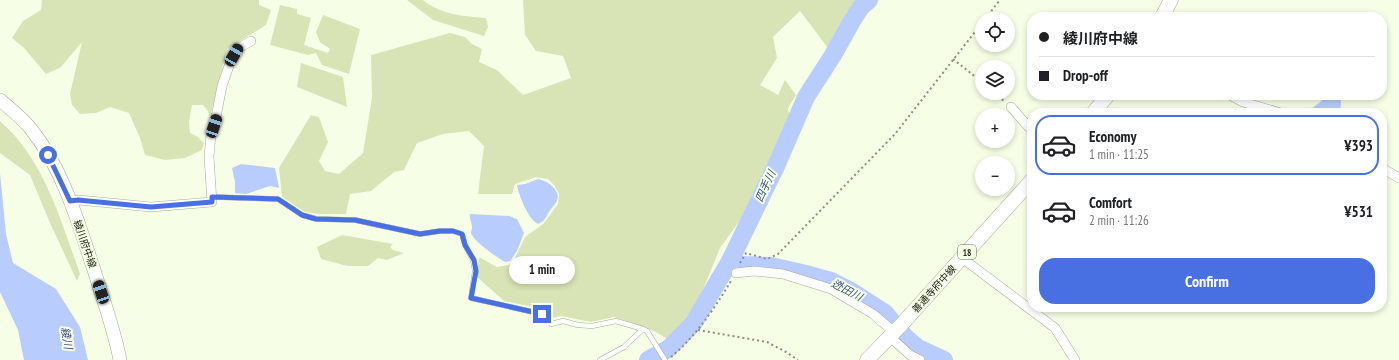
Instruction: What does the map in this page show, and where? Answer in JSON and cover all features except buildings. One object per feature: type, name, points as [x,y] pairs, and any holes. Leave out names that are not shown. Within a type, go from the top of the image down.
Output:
[{"type":"main road","points":[[1166,12],[1171,0]]},
{"type":"main road","name":"綾川府中線","points":[[0,100],[16,113],[31,130],[48,155],[70,201],[105,305],[120,360]]},
{"type":"main road","points":[[1097,108],[1104,100]]},
{"type":"main road","name":"善通寺府中線","points":[[866,360],[896,331],[1027,186]]},
{"type":"street","points":[[70,201],[78,200],[151,207],[212,202],[209,157],[211,134],[222,86],[230,63],[239,48],[251,41]]},
{"type":"street","points":[[1239,100],[1264,108]]},
{"type":"street","points":[[1011,107],[1027,125]]},
{"type":"street","points":[[1387,171],[1399,178]]},
{"type":"street","points":[[962,258],[1027,307]]},
{"type":"street","points":[[736,273],[754,271],[783,274],[831,289],[873,314],[896,331],[910,355],[920,360]]},
{"type":"street","points":[[1034,312],[1055,328],[1075,360]]},
{"type":"lane","points":[[212,197],[278,199],[302,215],[316,219],[355,220],[420,234],[440,231],[453,231],[462,234],[465,245],[474,260],[476,271],[471,298],[542,314],[551,324],[563,321],[578,325],[592,326],[616,321],[645,330],[665,359]]},
{"type":"lane","points":[[600,360],[624,347],[645,330]]},
{"type":"path","points":[[991,12],[1000,0]]},
{"type":"path","points":[[742,260],[746,253],[767,259],[778,254],[895,134],[975,32]]},
{"type":"path","points":[[953,59],[975,76]]},
{"type":"path","points":[[1002,100],[1011,107]]},
{"type":"path","points":[[665,359],[680,349],[698,330],[714,309],[736,273]]},
{"type":"path","points":[[698,330],[767,342],[798,360]]},
{"type":"green space","points":[[42,0],[259,0],[259,5],[271,10],[266,25],[227,49],[210,117],[208,111],[203,105],[192,105],[189,122],[190,133],[198,137],[204,143],[202,150],[185,158],[165,160],[145,155],[140,138],[129,113],[110,107],[96,113],[80,114],[72,105],[70,94],[82,42],[60,68],[46,74],[24,48],[12,38],[23,21],[41,10]]},
{"type":"green space","points":[[407,0],[423,0],[445,12],[486,18],[488,27],[484,36],[433,20]]},
{"type":"green space","points":[[523,0],[863,0],[841,28],[831,52],[800,11],[773,37],[777,58],[760,85],[778,95],[785,80],[796,95],[788,108],[790,119],[741,219],[720,248],[690,321],[671,341],[654,331],[614,317],[591,322],[561,316],[553,318],[538,308],[504,301],[477,277],[479,257],[497,267],[509,265],[514,260],[525,237],[543,224],[558,204],[559,194],[554,185],[548,179],[536,177],[515,184],[512,194],[478,194],[484,146],[469,131],[443,134],[417,143],[404,170],[394,172],[371,191],[350,194],[346,214],[319,214],[305,212],[282,197],[279,168],[311,115],[319,117],[328,142],[319,161],[325,171],[339,174],[363,153],[372,98],[371,55],[450,33],[465,37],[472,44],[482,49],[479,62],[497,70],[523,95],[571,78],[563,56],[536,51],[525,35]]},
{"type":"green space","points":[[280,5],[297,9],[297,14],[311,18],[304,45],[328,53],[330,49],[320,42],[316,32],[323,15],[360,29],[349,74],[322,65],[316,53],[308,55],[270,45]]},
{"type":"green space","points":[[301,63],[343,77],[347,107],[297,87]]},
{"type":"green space","points":[[0,121],[15,136],[40,172],[58,212],[80,274],[77,281],[30,175],[0,153]]},
{"type":"green space","points":[[342,235],[393,244],[390,247],[393,250],[404,253],[387,260],[378,258],[368,266],[347,266],[321,259],[317,247]]},
{"type":"water","points":[[1323,100],[1341,100],[1340,108],[1312,108]]},
{"type":"water","points":[[241,164],[275,168],[279,188],[270,186],[246,194],[235,193],[235,182],[232,168]]},
{"type":"water","name":"綾川","points":[[0,173],[6,234],[13,263],[56,289],[80,327],[88,360],[24,360],[18,330],[0,292]]},
{"type":"water","points":[[538,179],[553,187],[558,197],[545,219],[538,224],[527,212],[517,185],[525,184]]},
{"type":"water","points":[[470,214],[509,216],[517,219],[524,233],[517,251],[510,261],[505,262],[476,240],[471,233],[472,227]]},
{"type":"waterway","name":"四手川","points":[[648,360],[668,349],[693,324],[730,261],[777,164],[806,97],[861,7],[869,0]]},
{"type":"waterway","name":"迯田川","points":[[730,261],[743,265],[771,266],[831,281],[851,291],[885,313],[906,338],[918,348],[944,360]]},
{"type":"route","points":[[48,155],[70,201],[78,200],[151,207],[212,202],[212,197],[278,199],[302,215],[316,219],[355,220],[420,234],[453,231],[462,234],[465,245],[474,260],[476,271],[471,298],[522,311],[542,314]]}]
